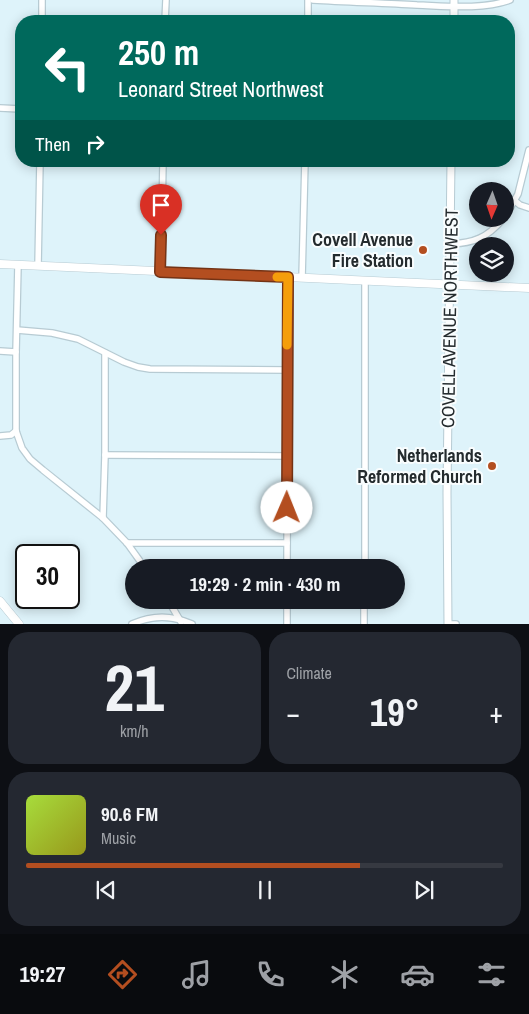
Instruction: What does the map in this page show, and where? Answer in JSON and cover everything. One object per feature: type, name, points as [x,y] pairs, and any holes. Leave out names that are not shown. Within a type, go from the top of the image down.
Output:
[{"type":"main road","points":[[0,264],[529,288]]},
{"type":"main road","points":[[0,602],[18,624]]},
{"type":"street","points":[[42,0],[42,15]]},
{"type":"street","points":[[165,15],[166,0]]},
{"type":"street","points":[[308,0],[308,15]]},
{"type":"street","points":[[312,0],[482,5],[510,0]]},
{"type":"street","points":[[0,108],[15,109]]},
{"type":"street","points":[[529,150],[515,201],[529,208]]},
{"type":"street","points":[[38,266],[40,167]]},
{"type":"street","points":[[160,272],[163,167]]},
{"type":"street","points":[[302,278],[305,167]]},
{"type":"street","name":"COVELL AVENUE NORTHWEST","points":[[448,624],[451,167]]},
{"type":"street","points":[[450,244],[466,243],[483,237],[494,228]]},
{"type":"street","points":[[18,265],[16,431],[22,448],[30,459],[103,518],[127,542],[139,559]]},
{"type":"street","points":[[287,559],[288,277]]},
{"type":"street","points":[[364,559],[366,281]]},
{"type":"street","points":[[17,330],[52,333],[78,339],[124,362],[150,369],[287,370]]},
{"type":"street","points":[[0,351],[16,352]]},
{"type":"street","points":[[103,518],[105,354]]},
{"type":"street","points":[[0,436],[11,435],[16,431]]},
{"type":"street","points":[[105,456],[288,456]]},
{"type":"street","points":[[127,542],[287,543]]},
{"type":"street","points":[[173,609],[181,622]]},
{"type":"street","points":[[287,609],[287,624]]},
{"type":"street","points":[[364,609],[364,624]]},
{"type":"street","points":[[132,624],[148,618],[163,617],[192,624]]},
{"type":"street","points":[[448,624],[456,624]]},
{"type":"slow traffic","points":[[277,277],[288,277],[287,345]]},
{"type":"place","name":"Covell Avenue Fire Station","points":[[423,250]]},
{"type":"place","name":"Netherlands Reformed Church","points":[[492,466]]},
{"type":"route","points":[[161,235],[160,272],[288,277],[287,508]]}]
